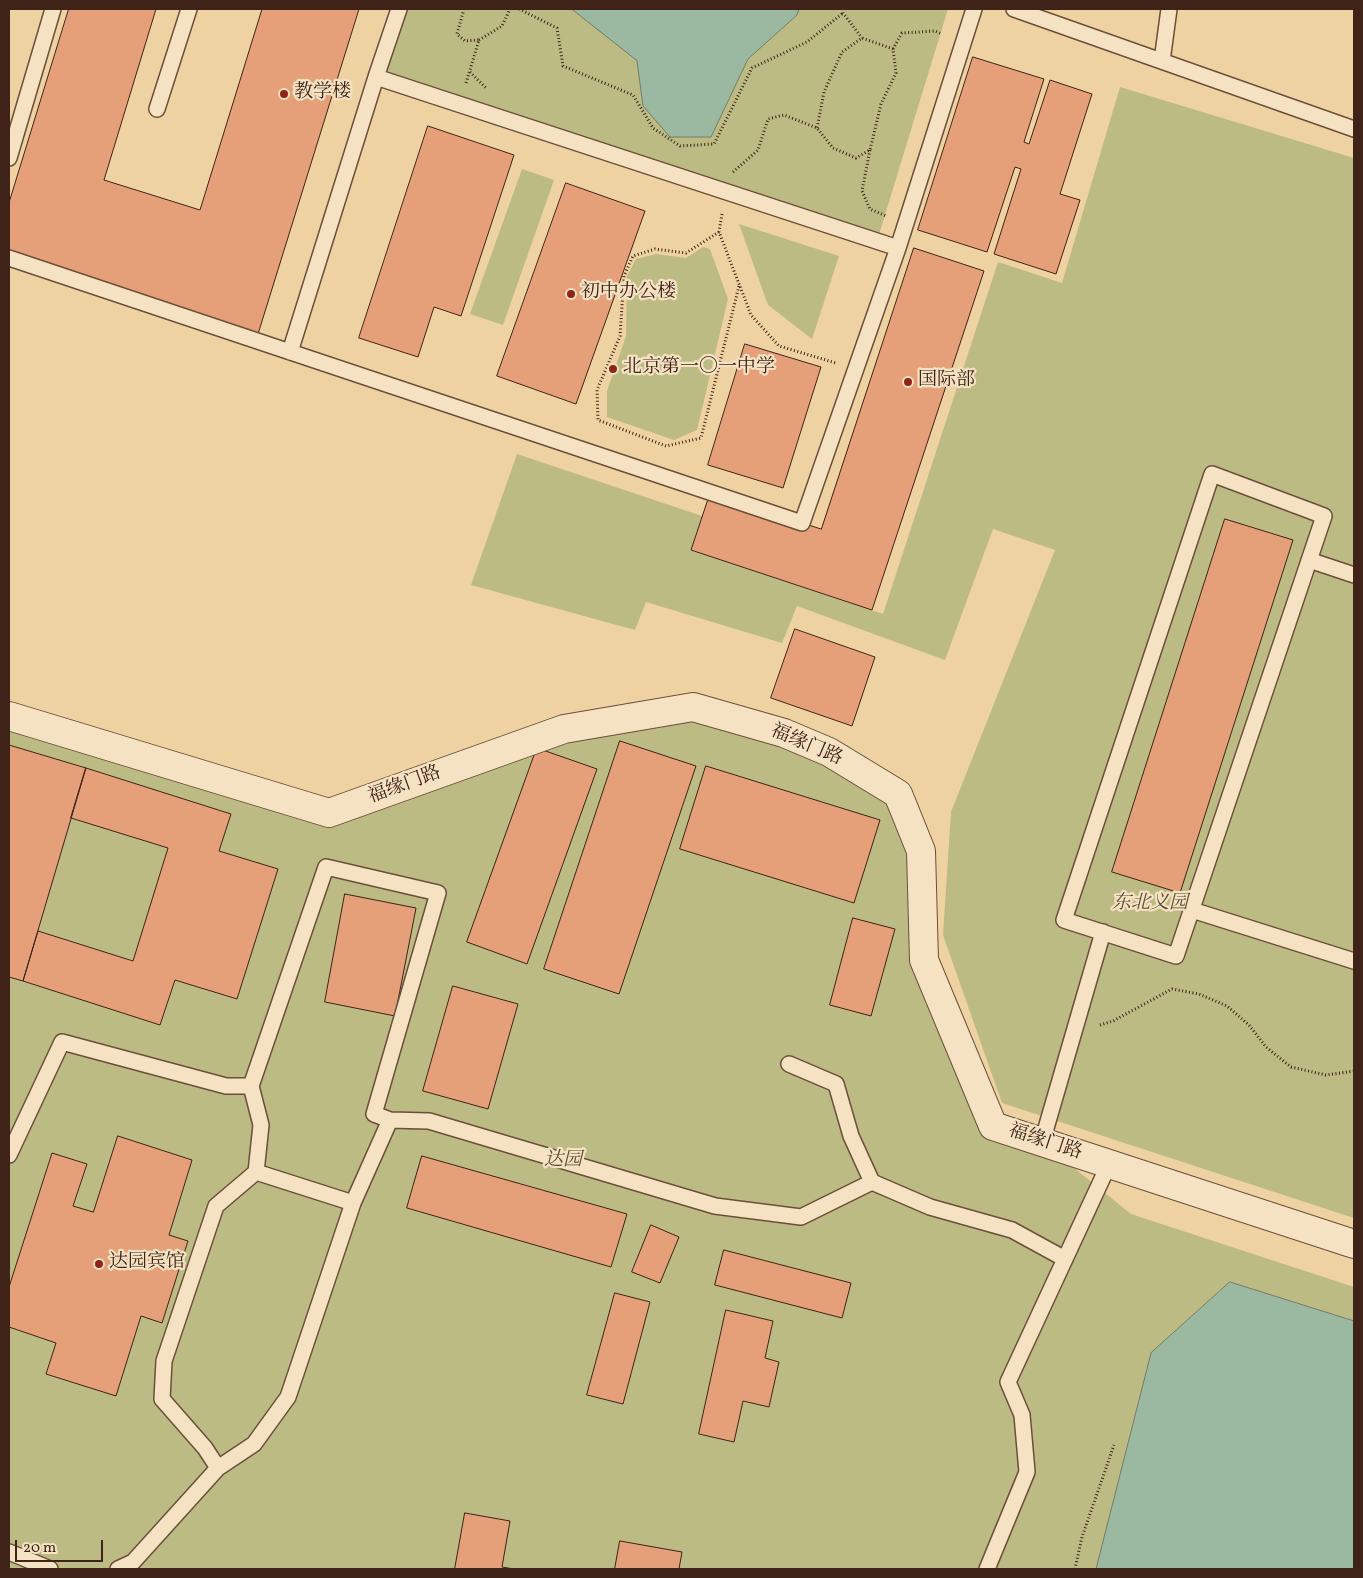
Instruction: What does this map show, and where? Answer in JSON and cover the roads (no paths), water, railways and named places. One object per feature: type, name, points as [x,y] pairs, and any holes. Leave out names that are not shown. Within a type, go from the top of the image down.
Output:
[{"type":"street","name":"福缘门路","points":[[9,716],[329,813],[564,729],[693,707],[784,733],[829,752],[898,794],[921,851],[924,960],[993,1126],[1354,1244]]},
{"type":"lane","points":[[9,158],[53,9]]},
{"type":"lane","points":[[157,109],[189,9]]},
{"type":"lane","points":[[290,352],[398,9]]},
{"type":"lane","points":[[9,258],[802,523],[898,248],[974,9]]},
{"type":"lane","points":[[1014,9],[1354,128]]},
{"type":"lane","points":[[1162,61],[1169,9]]},
{"type":"lane","points":[[376,77],[898,248]]},
{"type":"lane","points":[[1212,474],[1324,516],[1192,910],[1176,956],[1064,920],[1212,474]]},
{"type":"lane","points":[[1309,560],[1354,575]]},
{"type":"lane","points":[[218,1468],[162,1399],[164,1361],[216,1206],[256,1172],[261,1125],[252,1086],[326,867],[438,893],[374,1114],[390,1120],[429,1121],[716,1206],[800,1217],[872,1182]]},
{"type":"lane","points":[[1192,910],[1354,961]]},
{"type":"lane","points":[[1042,1142],[1103,932]]},
{"type":"lane","points":[[9,1155],[62,1042],[226,1086],[252,1086]]},
{"type":"lane","points":[[789,1064],[836,1084],[851,1136],[872,1182],[930,1207],[1012,1230],[1065,1259]]},
{"type":"lane","points":[[118,1569],[133,1562],[218,1468],[254,1444],[288,1398],[353,1203],[390,1120]]},
{"type":"lane","points":[[987,1569],[1028,1472],[1022,1415],[1008,1382],[1109,1164]]},
{"type":"lane","points":[[256,1172],[353,1203]]},
{"type":"lane","points":[[9,1552],[50,1569]]},
{"type":"place","name":"教学楼","points":[[284,94]]},
{"type":"place","name":"初中办公楼","points":[[571,294]]},
{"type":"place","name":"北京第一〇一中学","points":[[613,369]]},
{"type":"place","name":"国际部","points":[[908,382]]},
{"type":"place","name":"达园宾馆","points":[[99,1264]]},
{"type":"park label","name":"东北义园","points":[[1150,905]]},
{"type":"park label","name":"达园","points":[[563,1162]]}]
